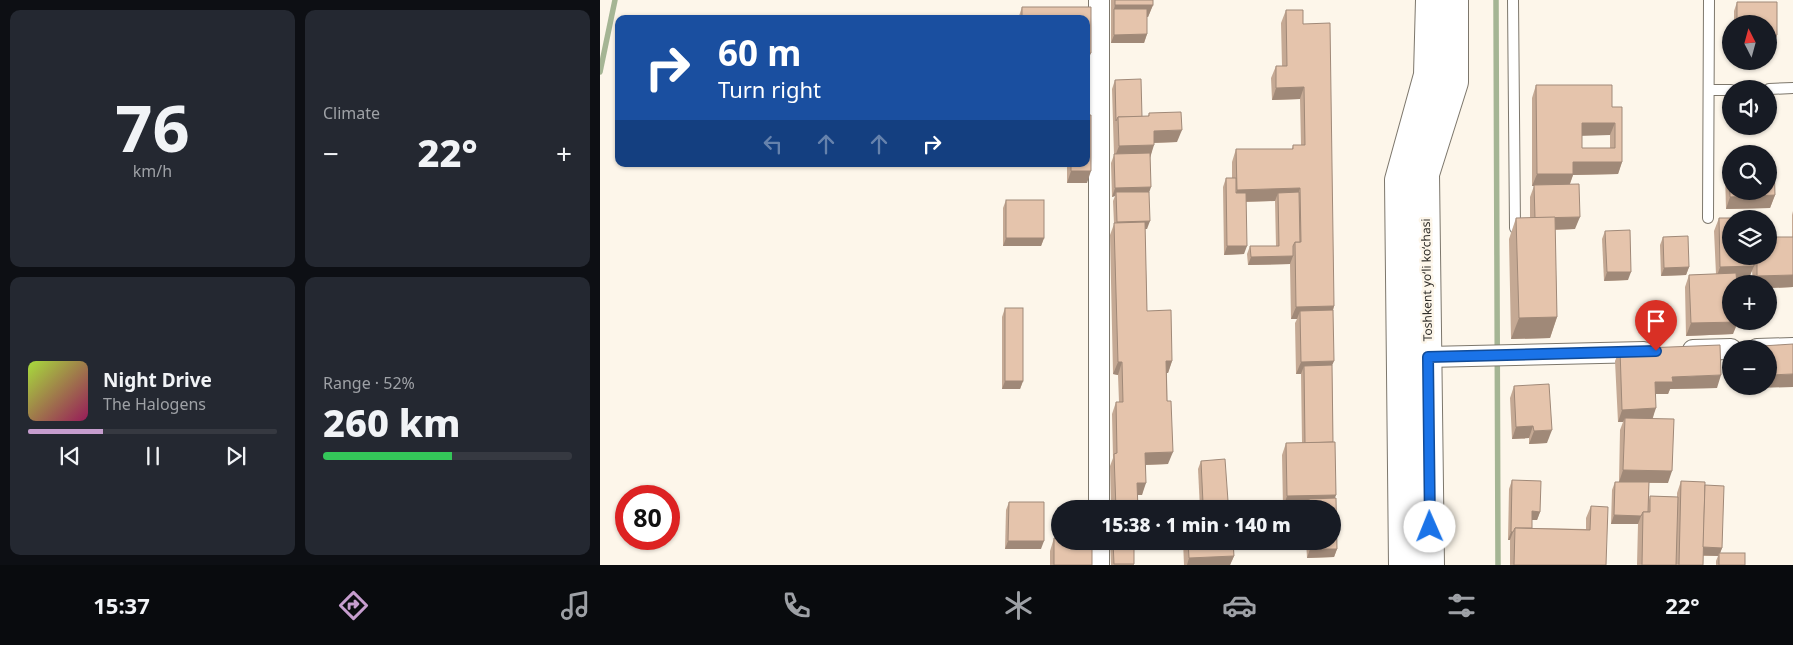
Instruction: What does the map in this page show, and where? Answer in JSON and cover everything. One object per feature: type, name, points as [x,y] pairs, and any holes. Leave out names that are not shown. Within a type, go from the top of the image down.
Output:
[{"type":"highway","points":[[1404,565],[1399,180],[1428,75],[1430,0]]},
{"type":"highway","name":"Toshkent yo‘li ko‘chasi","points":[[1430,565],[1425,174],[1454,82],[1454,0]]},
{"type":"street","points":[[1099,0],[1099,500]]},
{"type":"street","points":[[1777,348],[1793,348]]},
{"type":"street","points":[[1428,357],[1722,349]]},
{"type":"street","points":[[1099,550],[1099,565]]},
{"type":"lane","points":[[1513,0],[1515,228]]},
{"type":"lane","points":[[1708,218],[1710,0]]},
{"type":"lane","points":[[1777,89],[1793,88]]},
{"type":"lane","points":[[1709,90],[1722,90]]},
{"type":"building","points":[[1115,0],[1153,0],[1153,5],[1115,5]]},
{"type":"building","points":[[1737,2],[1777,2],[1777,15],[1737,15]]},
{"type":"building","points":[[1022,7],[1091,7],[1091,53],[1090,15],[1022,15]]},
{"type":"building","points":[[1114,9],[1147,9],[1147,34],[1114,35]]},
{"type":"building","points":[[1286,10],[1303,10],[1303,24],[1330,23],[1334,306],[1296,307],[1295,242],[1301,242],[1300,188],[1237,190],[1236,149],[1293,149],[1293,145],[1305,145],[1304,87],[1276,88],[1276,66],[1287,66]]},
{"type":"building","points":[[1141,79],[1142,117],[1118,117],[1116,121],[1115,80]]},
{"type":"building","points":[[1536,85],[1612,85],[1612,107],[1622,107],[1622,162],[1573,162],[1573,174],[1537,174]],"holes":[[[1582,123],[1615,123],[1615,148],[1582,148]]]},
{"type":"building","points":[[1181,112],[1182,130],[1154,131],[1154,145],[1119,146],[1118,117],[1149,116],[1149,113]]},
{"type":"building","points":[[1091,115],[1091,171],[1071,171],[1071,167],[1090,167]]},
{"type":"building","points":[[1150,153],[1151,187],[1115,188],[1114,154]]},
{"type":"building","points":[[1226,178],[1236,178],[1236,193],[1246,193],[1247,246],[1227,246]]},
{"type":"building","points":[[1579,184],[1580,217],[1535,218],[1534,185]]},
{"type":"building","points":[[1116,192],[1149,192],[1150,221],[1117,222]]},
{"type":"building","points":[[1299,192],[1300,242],[1295,242],[1293,246],[1293,256],[1251,257],[1250,246],[1279,246],[1278,193]]},
{"type":"building","points":[[1006,200],[1044,200],[1044,238],[1006,238]]},
{"type":"building","points":[[1555,217],[1557,317],[1519,318],[1516,218]]},
{"type":"building","points":[[1719,218],[1722,218],[1722,265],[1754,266],[1720,267]]},
{"type":"building","points":[[1145,222],[1147,311],[1171,310],[1172,361],[1166,361],[1167,401],[1171,401],[1173,452],[1145,453],[1146,483],[1137,483],[1138,500],[1116,500],[1114,454],[1117,453],[1116,402],[1123,402],[1122,362],[1118,362],[1114,223]]},
{"type":"building","points":[[1630,230],[1631,272],[1607,272],[1605,231]]},
{"type":"building","points":[[1688,236],[1689,267],[1664,268],[1663,237]]},
{"type":"building","points":[[1777,237],[1793,237],[1793,275],[1757,275],[1757,265],[1777,265]]},
{"type":"building","points":[[1736,273],[1736,275],[1722,275],[1722,322],[1691,323],[1689,275]]},
{"type":"building","points":[[1005,308],[1023,308],[1023,381],[1005,381]]},
{"type":"building","points":[[1333,310],[1334,361],[1301,362],[1300,311]]},
{"type":"building","points":[[1793,344],[1793,374],[1777,375],[1777,345]]},
{"type":"building","points":[[1720,345],[1721,375],[1672,377],[1673,382],[1655,382],[1656,408],[1622,410],[1620,349]]},
{"type":"building","points":[[1332,365],[1333,442],[1305,443],[1304,366]]},
{"type":"building","points":[[1549,384],[1552,430],[1534,431],[1533,426],[1516,427],[1514,386]]},
{"type":"building","points":[[1625,418],[1674,419],[1672,471],[1623,470]]},
{"type":"building","points":[[1335,442],[1336,495],[1287,496],[1286,443]]},
{"type":"building","points":[[1225,459],[1228,500],[1203,500],[1201,461]]},
{"type":"building","points":[[1512,480],[1541,481],[1540,512],[1532,511],[1532,528],[1515,528],[1511,532]]},
{"type":"building","points":[[1681,481],[1705,482],[1703,565],[1679,565]]},
{"type":"building","points":[[1615,482],[1649,482],[1648,512],[1643,512],[1641,516],[1614,515]]},
{"type":"building","points":[[1705,485],[1724,486],[1722,548],[1703,547]]},
{"type":"building","points":[[1650,496],[1678,497],[1676,565],[1642,565],[1643,512],[1650,512]]},
{"type":"building","points":[[1336,498],[1336,500],[1309,500]]},
{"type":"building","points":[[1009,502],[1044,502],[1044,541],[1008,541]]},
{"type":"building","points":[[1591,506],[1608,507],[1606,565],[1514,565],[1515,528],[1590,530]]},
{"type":"building","points":[[1054,550],[1092,550],[1092,565],[1054,565]]},
{"type":"building","points":[[1113,550],[1134,550],[1134,564],[1114,564]]},
{"type":"building","points":[[1189,550],[1234,550],[1234,556],[1189,558]]},
{"type":"building","points":[[1719,553],[1745,553],[1745,565],[1719,565]]},
{"type":"waterway","points":[[600,72],[615,0]]},
{"type":"waterway","points":[[1496,0],[1498,565]]},
{"type":"route","points":[[1430,527],[1428,357],[1656,351]]}]
